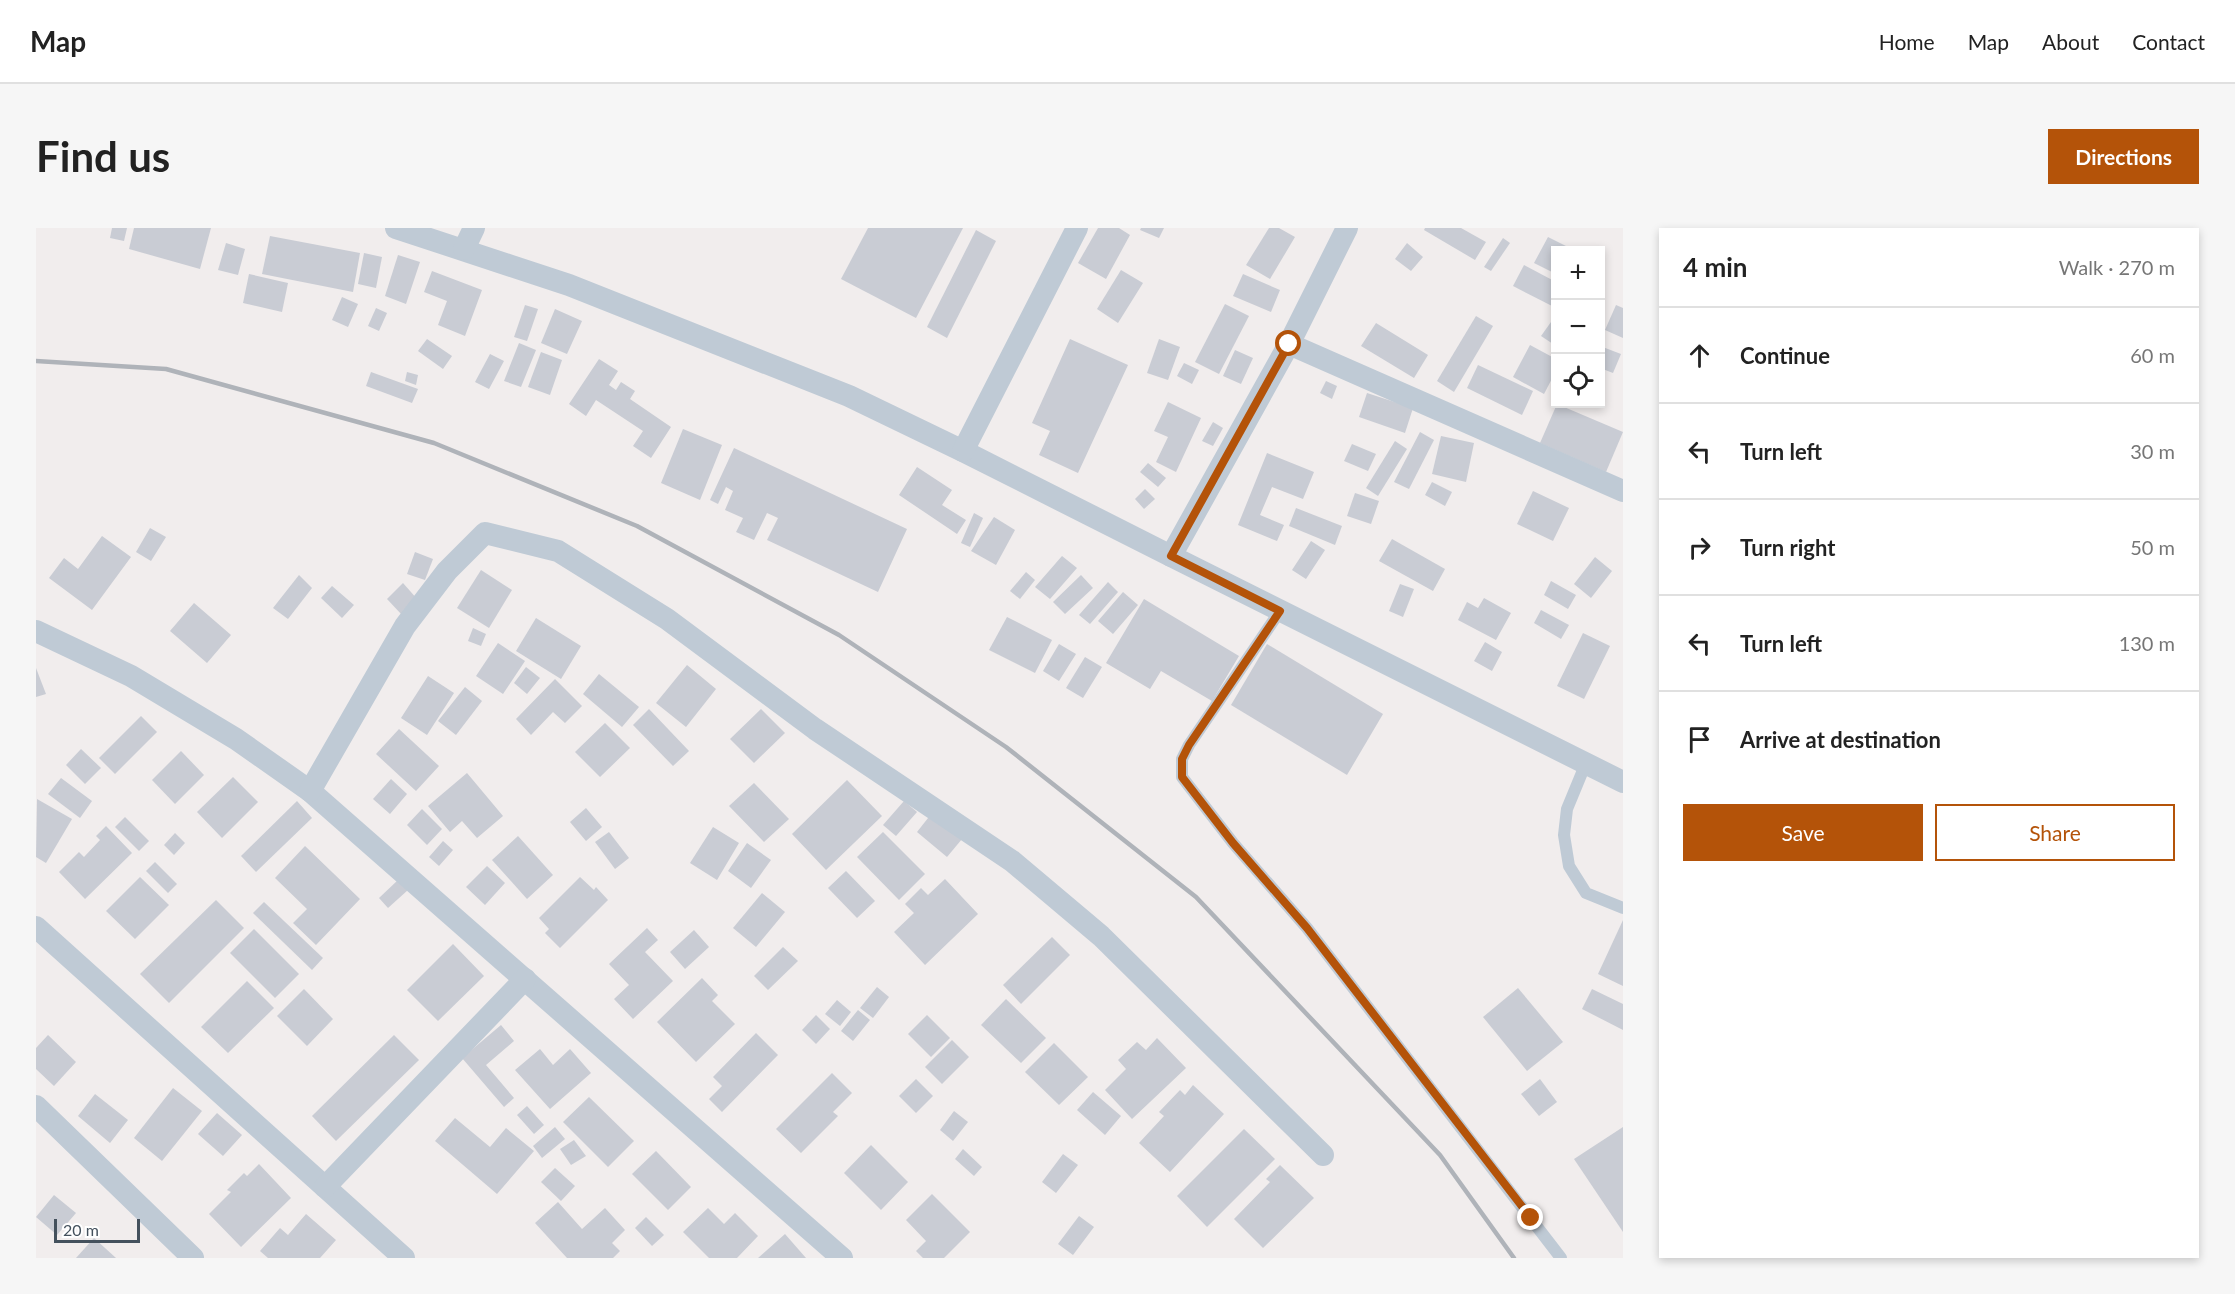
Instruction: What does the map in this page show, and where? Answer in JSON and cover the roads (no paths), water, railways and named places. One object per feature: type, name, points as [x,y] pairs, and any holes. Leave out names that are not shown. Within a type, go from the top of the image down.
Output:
[{"type":"street","points":[[396,228],[569,285],[849,396],[1623,782]]},
{"type":"street","points":[[464,249],[474,228]]},
{"type":"street","points":[[963,451],[1077,228]]},
{"type":"street","points":[[1171,556],[1289,344],[1347,228]]},
{"type":"street","points":[[1289,344],[1623,491]]},
{"type":"street","points":[[310,791],[405,626],[447,571],[485,533],[558,551],[667,619],[815,729],[1012,861],[1101,936],[1323,1155]]},
{"type":"street","points":[[36,631],[131,676],[236,739],[310,791],[842,1258]]},
{"type":"street","points":[[36,927],[404,1258]]},
{"type":"street","points":[[325,1187],[525,979]]},
{"type":"street","points":[[36,1106],[193,1258]]},
{"type":"lane","points":[[1280,611],[1189,745],[1182,759],[1182,777],[1233,843],[1307,928],[1561,1258]]},
{"type":"lane","points":[[1586,763],[1567,809],[1564,835],[1569,866],[1586,893],[1623,908]]},
{"type":"railway","points":[[36,361],[166,369],[434,443],[637,526],[839,635],[1006,747],[1196,897],[1440,1155],[1514,1258]]}]
